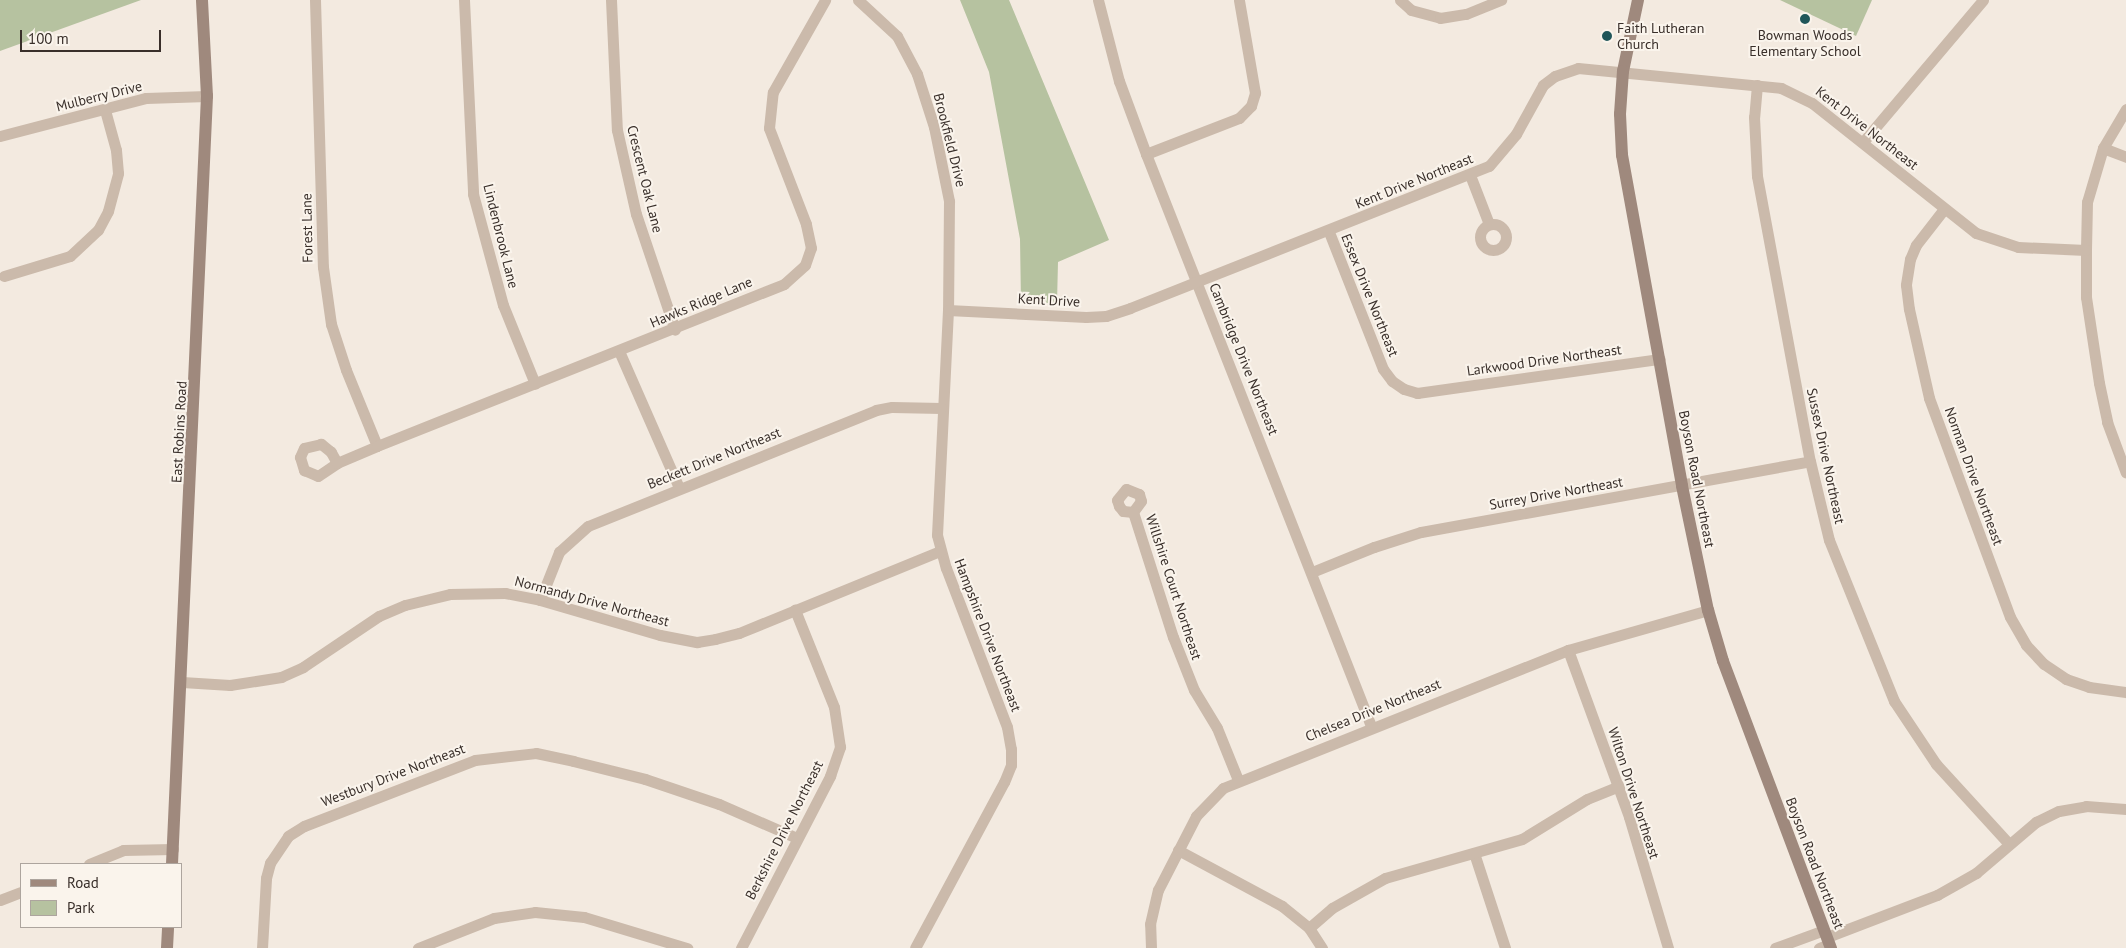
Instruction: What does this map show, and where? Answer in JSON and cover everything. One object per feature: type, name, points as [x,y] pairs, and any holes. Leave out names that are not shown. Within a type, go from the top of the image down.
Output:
[{"type":"main road","name":"East Robins Road","points":[[172,863],[182,682],[207,96],[202,0]]},
{"type":"main road","name":"Boyson Road Northeast","points":[[1638,0],[1623,71],[1620,114],[1622,155],[1682,486],[1708,610],[1723,661],[1826,941]]},
{"type":"main road","points":[[167,948],[168,928]]},
{"type":"street","name":"Forest Lane","points":[[315,0],[323,267],[337,342],[377,446]]},
{"type":"street","name":"Lindenbrook Lane","points":[[464,0],[473,194],[503,305],[535,384]]},
{"type":"street","name":"Crescent Oak Lane","points":[[611,0],[617,130],[636,214],[675,330]]},
{"type":"street","name":"Hawks Ridge Lane","points":[[337,463],[675,330],[784,284],[805,265],[811,248],[806,224],[769,128],[773,92],[826,0]]},
{"type":"street","name":"Brookfield Drive","points":[[858,0],[897,36],[917,74],[934,127],[949,201],[948,310]]},
{"type":"street","name":"Cambridge Drive Northeast","points":[[1098,0],[1119,81],[1146,154],[1371,726]]},
{"type":"street","points":[[1146,154],[1238,118],[1251,106],[1255,92],[1239,0]]},
{"type":"street","points":[[1400,0],[1411,10],[1440,18],[1466,14],[1501,0]]},
{"type":"street","points":[[1863,142],[1984,0]]},
{"type":"street","name":"Kent Drive Northeast","points":[[1147,302],[1470,176],[1500,156],[1516,134],[1534,98],[1555,76],[1578,68],[1781,88],[1812,103],[1976,233],[2018,247],[2086,250]]},
{"type":"street","name":"Sussex Drive Northeast","points":[[1757,85],[1754,117],[1758,176],[1810,461],[1829,540],[1894,701],[1936,764],[2008,844]]},
{"type":"street","name":"Mulberry Drive","points":[[0,136],[146,98],[207,96]]},
{"type":"street","points":[[2126,109],[2103,148],[2087,202],[2086,250],[2086,297],[2099,383],[2107,422],[2126,473]]},
{"type":"street","points":[[4,276],[70,256],[98,230],[108,212],[118,173],[116,150],[105,110]]},
{"type":"street","points":[[2103,148],[2126,157]]},
{"type":"street","points":[[1470,176],[1489,224]]},
{"type":"street","name":"Norman Drive Northeast","points":[[1944,209],[1916,246],[1910,259],[1906,285],[1908,309],[1929,398],[2010,617],[2026,646],[2044,664],[2066,678],[2089,687],[2126,692]]},
{"type":"street","name":"Essex Drive Northeast","points":[[1328,232],[1383,369],[1392,381],[1404,389],[1417,393],[1433,391]]},
{"type":"street","name":"Kent Drive","points":[[948,310],[1086,317],[1106,316],[1147,302]]},
{"type":"street","name":"Hampshire Drive Northeast","points":[[915,948],[1011,765],[1008,727],[940,551],[935,517],[948,310]]},
{"type":"street","points":[[619,351],[679,488]]},
{"type":"street","name":"Larkwood Drive Northeast","points":[[1433,391],[1660,359]]},
{"type":"street","name":"Beckett Drive Northeast","points":[[540,600],[550,568],[572,538],[588,526],[876,410],[892,407],[941,408]]},
{"type":"street","name":"Surrey Drive Northeast","points":[[1312,572],[1374,546],[1422,532],[1682,486],[1810,461]]},
{"type":"street","name":"Willshire Court Northeast","points":[[1134,512],[1173,637],[1194,690],[1217,728],[1238,780]]},
{"type":"street","name":"Normandy Drive Northeast","points":[[182,682],[230,685],[281,677],[304,668],[379,616],[426,599],[476,592],[505,593],[540,600],[660,635],[697,642],[738,633],[940,551]]},
{"type":"street","name":"Berkshire Drive Northeast","points":[[741,948],[830,776],[840,747],[834,707],[795,610]]},
{"type":"street","name":"Chelsea Drive Northeast","points":[[1151,948],[1151,909],[1178,850],[1206,801],[1238,780],[1568,650],[1708,610]]},
{"type":"street","name":"Wilton Drive Northeast","points":[[1568,650],[1619,786],[1668,948]]},
{"type":"street","name":"Westbury Drive Northeast","points":[[262,948],[266,878],[270,863],[288,836],[304,826],[475,760],[536,753],[573,761],[645,779],[719,804],[797,838]]},
{"type":"street","points":[[1309,928],[1332,908],[1385,878],[1522,839],[1587,799],[1619,786]]},
{"type":"street","points":[[1775,948],[1826,941],[1937,895],[1976,873],[2036,822],[2059,811],[2086,806],[2126,809]]},
{"type":"street","points":[[91,863],[123,850],[173,849]]},
{"type":"street","points":[[1178,850],[1245,884],[1282,906],[1309,928],[1322,948]]},
{"type":"street","points":[[1474,853],[1506,948]]},
{"type":"street","points":[[0,900],[20,892]]},
{"type":"street","points":[[418,948],[494,918],[534,912],[584,918],[686,948]]},
{"type":"green space","points":[[0,0],[141,0],[0,51]]},
{"type":"green space","points":[[960,0],[1009,0],[1109,240],[1058,262],[1057,303],[1021,303],[1020,239],[989,72]]},
{"type":"green space","points":[[1780,0],[1872,0],[1856,36]]},
{"type":"place","name":"Bowman Woods Elementary School","points":[[1805,19]]},
{"type":"place","name":"Faith Lutheran Church","points":[[1607,36]]}]
